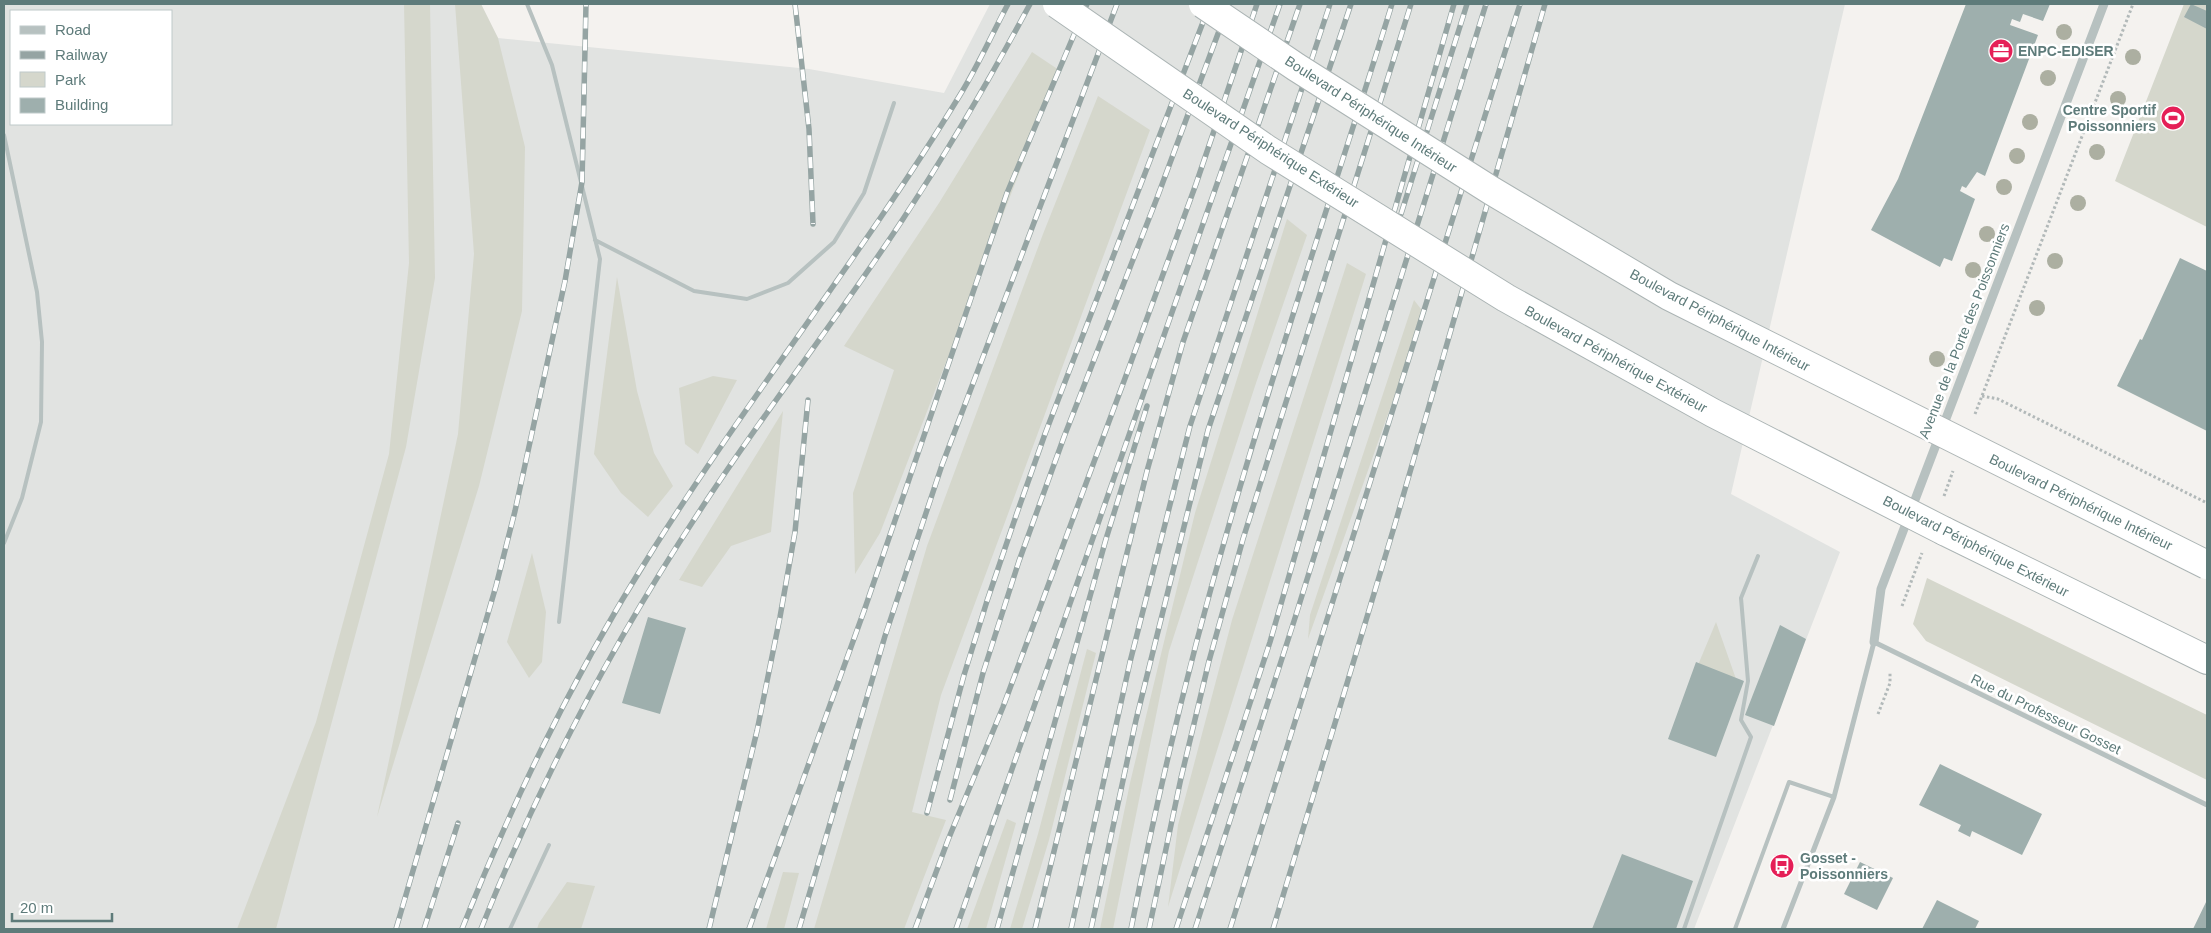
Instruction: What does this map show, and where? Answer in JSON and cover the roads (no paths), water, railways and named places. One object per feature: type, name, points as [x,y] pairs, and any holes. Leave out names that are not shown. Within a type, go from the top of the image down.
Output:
[{"type":"highway","name":"Boulevard Périphérique Extérieur","points":[[1056,4],[1268,150],[1506,298],[1713,413],[1944,531],[2207,660]]},
{"type":"highway","name":"Boulevard Périphérique Intérieur","points":[[1203,4],[1296,67],[1492,191],[1668,296],[2207,565]]},
{"type":"street","name":"Avenue de la Porte des Poissonniers","points":[[1783,929],[1834,797],[1874,642],[1881,590],[2104,4]]},
{"type":"street","name":"Rue du Professeur Gosset","points":[[1874,642],[2207,805]]},
{"type":"lane","points":[[527,4],[552,65],[600,259],[559,622]]},
{"type":"lane","points":[[595,240],[694,291],[746,299],[788,282],[834,242],[864,193],[894,103]]},
{"type":"lane","points":[[4,135],[37,292],[42,342],[41,422],[22,498],[4,543]]},
{"type":"lane","points":[[1684,929],[1751,737],[1741,720],[1748,681],[1741,598],[1758,556]]},
{"type":"lane","points":[[1735,929],[1789,782],[1834,797]]},
{"type":"lane","points":[[510,929],[549,845]]},
{"type":"railway","points":[[396,929],[496,586],[515,511],[565,281],[582,182],[586,4]]},
{"type":"railway","points":[[795,4],[809,129],[813,224]]},
{"type":"railway","points":[[462,929],[503,831],[549,734],[626,593],[729,434],[924,153],[967,84],[1008,4]]},
{"type":"railway","points":[[481,929],[527,821],[579,715],[636,612],[724,475],[920,193],[969,113],[1030,4]]},
{"type":"railway","points":[[749,929],[864,611],[1007,193],[1087,4]]},
{"type":"railway","points":[[799,929],[885,636],[942,465],[1117,4]]},
{"type":"railway","points":[[927,813],[964,675],[1017,513],[1045,434],[1210,4]]},
{"type":"railway","points":[[950,800],[983,673],[1019,561],[1064,437],[1157,198],[1229,4]]},
{"type":"railway","points":[[915,929],[948,840],[1003,707],[1127,373],[1196,184],[1257,4]]},
{"type":"railway","points":[[956,929],[1280,4]]},
{"type":"railway","points":[[1035,929],[1147,471],[1183,342],[1300,4]]},
{"type":"railway","points":[[1071,929],[1130,662],[1190,426],[1330,4]]},
{"type":"railway","points":[[1091,929],[1136,720],[1208,430],[1351,4]]},
{"type":"railway","points":[[1131,929],[1152,827],[1215,575],[1268,394],[1392,4]]},
{"type":"railway","points":[[1149,929],[1181,778],[1209,661],[1243,539],[1411,4]]},
{"type":"railway","points":[[1176,929],[1270,642],[1454,4]]},
{"type":"railway","points":[[1401,214],[1467,4]]},
{"type":"railway","points":[[1195,929],[1295,618],[1486,4]]},
{"type":"railway","points":[[1230,929],[1520,4]]},
{"type":"railway","points":[[1273,929],[1395,524],[1545,4]]},
{"type":"railway","points":[[709,929],[757,731],[780,617],[795,532],[808,400]]},
{"type":"railway","points":[[997,929],[1106,539],[1147,406]]},
{"type":"railway","points":[[424,929],[458,823]]},
{"type":"place","name":"ENPC-EDISER","points":[[2001,51]]},
{"type":"place","name":"Centre Sportif Poissonniers","points":[[2173,118]]},
{"type":"place","name":"Gosset - Poissonniers","points":[[1782,866]]}]
